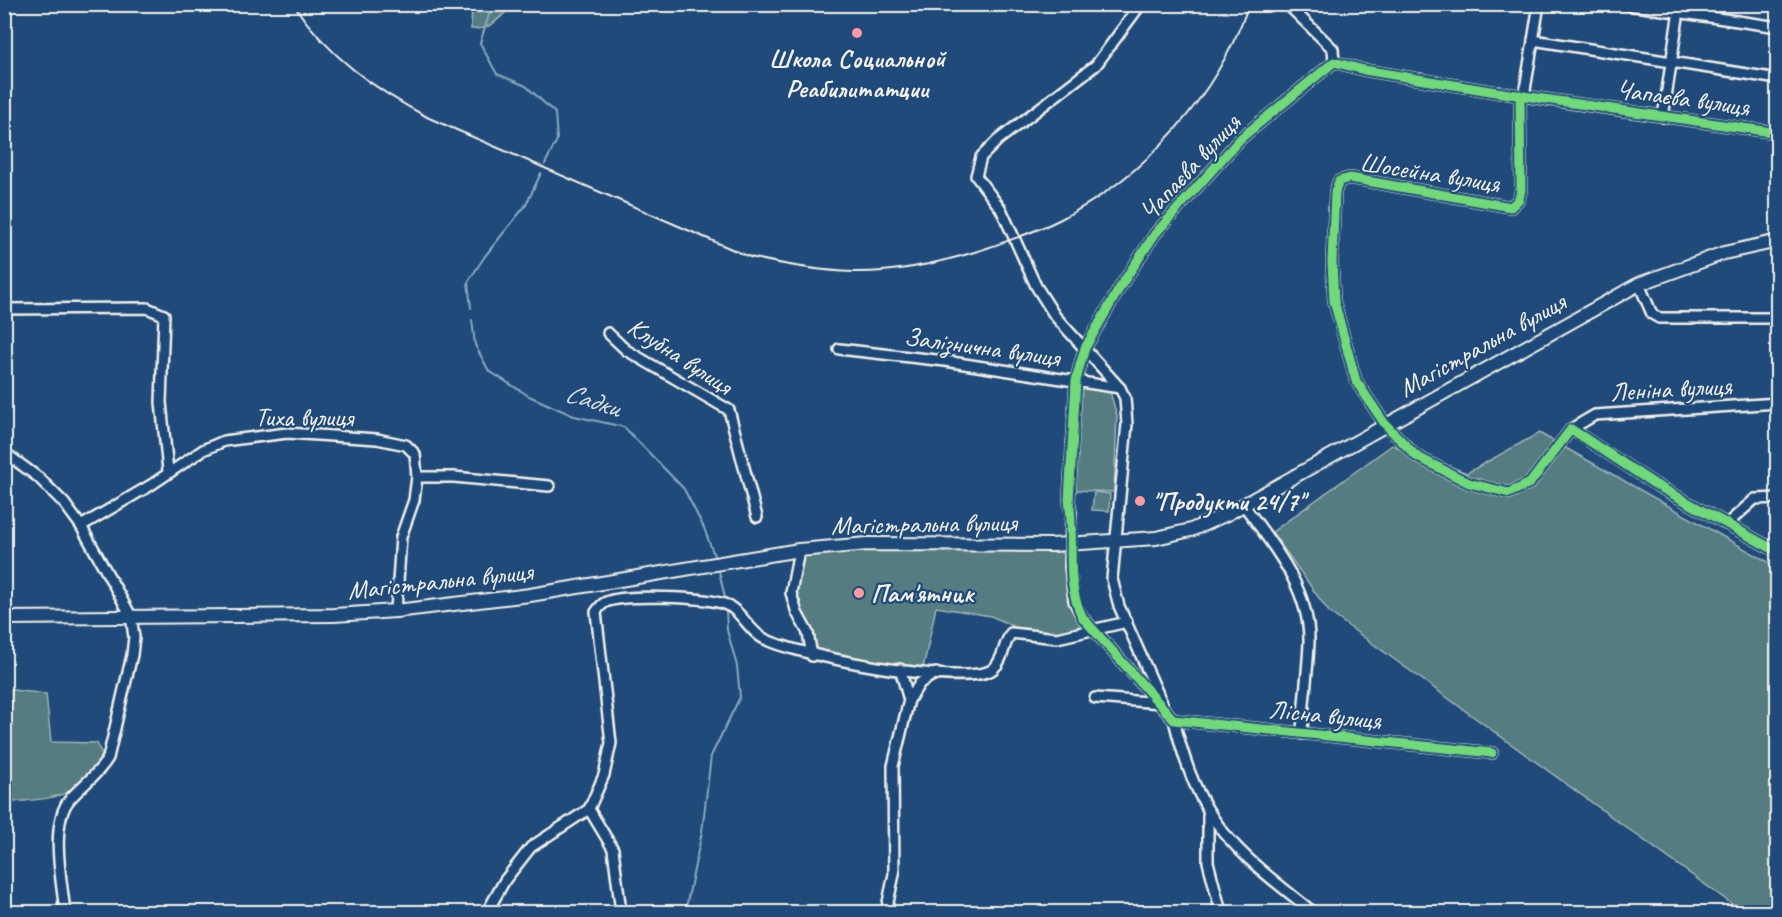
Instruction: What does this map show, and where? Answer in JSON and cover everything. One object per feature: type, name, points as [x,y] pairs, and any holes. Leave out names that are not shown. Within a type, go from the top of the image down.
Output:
[{"type":"main road","name":"Магістральна вулиця","points":[[4,618],[334,615],[396,611],[530,595],[799,550],[868,544],[1114,543],[1156,538],[1191,530],[1243,504],[1639,284],[1724,253],[1778,242]]},
{"type":"street","points":[[1126,25],[1135,4]]},
{"type":"street","points":[[1141,4],[1096,65],[986,152],[981,157],[976,176],[1001,209],[1036,286],[1055,316],[1120,388],[1125,398],[1127,424],[1112,579],[1127,622],[1162,704],[1174,720],[1193,784],[1226,838],[1251,863],[1313,912]]},
{"type":"street","points":[[1287,4],[1333,49],[1334,62]]},
{"type":"street","points":[[1522,96],[1539,4]]},
{"type":"street","points":[[1622,4],[1680,9],[1778,27]]},
{"type":"street","points":[[1663,117],[1680,9]]},
{"type":"street","points":[[1533,40],[1778,79]]},
{"type":"street","name":"Чапаєва вулиця","points":[[1162,704],[1094,630],[1074,601],[1070,567],[1071,513],[1069,500],[1076,381],[1084,348],[1155,234],[1241,138],[1334,62],[1364,70],[1522,96],[1778,133]]},
{"type":"street","name":"Шосейна вулиця","points":[[1385,424],[1356,381],[1334,301],[1335,192],[1339,182],[1350,178],[1511,207],[1519,199],[1521,190],[1522,96]]},
{"type":"street","points":[[1639,284],[1652,314],[1659,318],[1778,318]]},
{"type":"street","points":[[4,309],[147,308],[164,315],[161,402],[168,471]]},
{"type":"street","name":"Клубна вулиця","points":[[608,333],[626,350],[657,370],[729,410],[757,517]]},
{"type":"street","name":"Залізнична вулиця","points":[[839,349],[1120,388]]},
{"type":"street","name":"Леніна вулиця","points":[[1571,429],[1596,415],[1778,404]]},
{"type":"street","points":[[1385,424],[1416,456],[1469,483],[1509,493],[1530,483],[1571,429],[1656,485],[1778,552]]},
{"type":"street","name":"Тиха вулиця","points":[[81,526],[151,485],[168,471],[203,450],[224,441],[287,433],[377,439],[406,445],[415,454],[417,477],[414,500],[400,537],[396,611]]},
{"type":"street","points":[[4,452],[39,478],[64,503],[81,526],[131,616],[135,637],[108,758],[100,772],[69,800],[59,820],[65,912]]},
{"type":"street","points":[[417,477],[454,477],[549,486]]},
{"type":"street","points":[[1727,524],[1755,499],[1778,498]]},
{"type":"street","points":[[1243,504],[1293,574],[1306,617],[1309,640],[1302,734]]},
{"type":"street","points":[[799,550],[791,593],[797,613],[808,633],[812,656]]},
{"type":"street","points":[[487,912],[505,880],[531,847],[589,809],[606,768],[611,743],[596,612],[606,602],[635,598],[677,598],[726,604],[760,636],[812,656],[955,676],[980,675],[992,671],[999,663],[1011,633],[1057,638],[1127,622]]},
{"type":"street","points":[[900,669],[909,700]]},
{"type":"street","points":[[886,912],[894,874],[893,766],[909,700],[920,683],[936,673]]},
{"type":"street","points":[[1095,698],[1162,704]]},
{"type":"street","name":"Лісна вулиця","points":[[1174,720],[1492,753]]},
{"type":"street","points":[[589,809],[613,849],[621,912]]},
{"type":"street","points":[[1208,811],[1208,862],[1221,912]]},
{"type":"green space","points":[[472,4],[513,5],[490,25],[471,29]]},
{"type":"green space","points":[[1082,388],[1110,392],[1117,415],[1114,492],[1075,490]]},
{"type":"green space","points":[[1539,433],[1777,567],[1777,912],[1743,912],[1329,612],[1272,532],[1392,445],[1467,473]]},
{"type":"green space","points":[[1094,492],[1110,494],[1109,511],[1092,510]]},
{"type":"green space","points":[[869,549],[1064,552],[1070,601],[1083,627],[1057,633],[1017,628],[991,616],[936,607],[923,669],[818,653],[813,650],[795,595],[803,554]]},
{"type":"green space","points":[[4,689],[46,694],[51,742],[97,743],[103,758],[81,783],[61,795],[50,798],[5,803]]},
{"type":"waterway","name":"Садки","points":[[496,4],[490,12],[480,43],[497,74],[526,86],[555,113],[557,140],[545,164]]},
{"type":"waterway","name":"Садки","points":[[471,308],[468,282],[485,256],[526,205],[541,173]]},
{"type":"waterway","name":"Садки","points":[[472,320],[475,345],[489,371],[529,396],[574,416],[624,427],[684,489],[704,528],[715,558]]},
{"type":"waterway","name":"Садки","points":[[719,571],[725,598]]},
{"type":"waterway","name":"Садки","points":[[685,912],[702,832],[711,756],[740,697],[737,666],[727,630],[726,610]]},
{"type":"railway","points":[[293,4],[337,56],[371,83],[429,118],[750,257],[802,267],[853,272],[901,269],[963,255],[1039,229],[1091,202],[1148,157],[1174,130],[1218,71],[1249,4]]},
{"type":"cycle path","points":[[1492,753],[1174,720],[1083,618],[1073,589],[1069,500],[1076,381],[1085,348],[1122,284],[1155,234],[1241,138],[1334,62],[1364,70],[1496,92],[1778,133]]},
{"type":"cycle path","points":[[1520,95],[1521,190],[1519,199],[1511,207],[1350,178],[1339,181],[1335,192],[1332,261],[1334,301],[1356,381],[1385,424],[1416,456],[1469,483],[1509,493],[1530,483],[1571,429],[1656,485],[1778,552]]},
{"type":"place","name":"Школа Социальной Реабилитатции","points":[[857,33]]},
{"type":"place","name":"\"Продукти 24/7\"","points":[[1140,501]]},
{"type":"place","name":"Пам'ятник","points":[[859,593]]}]
